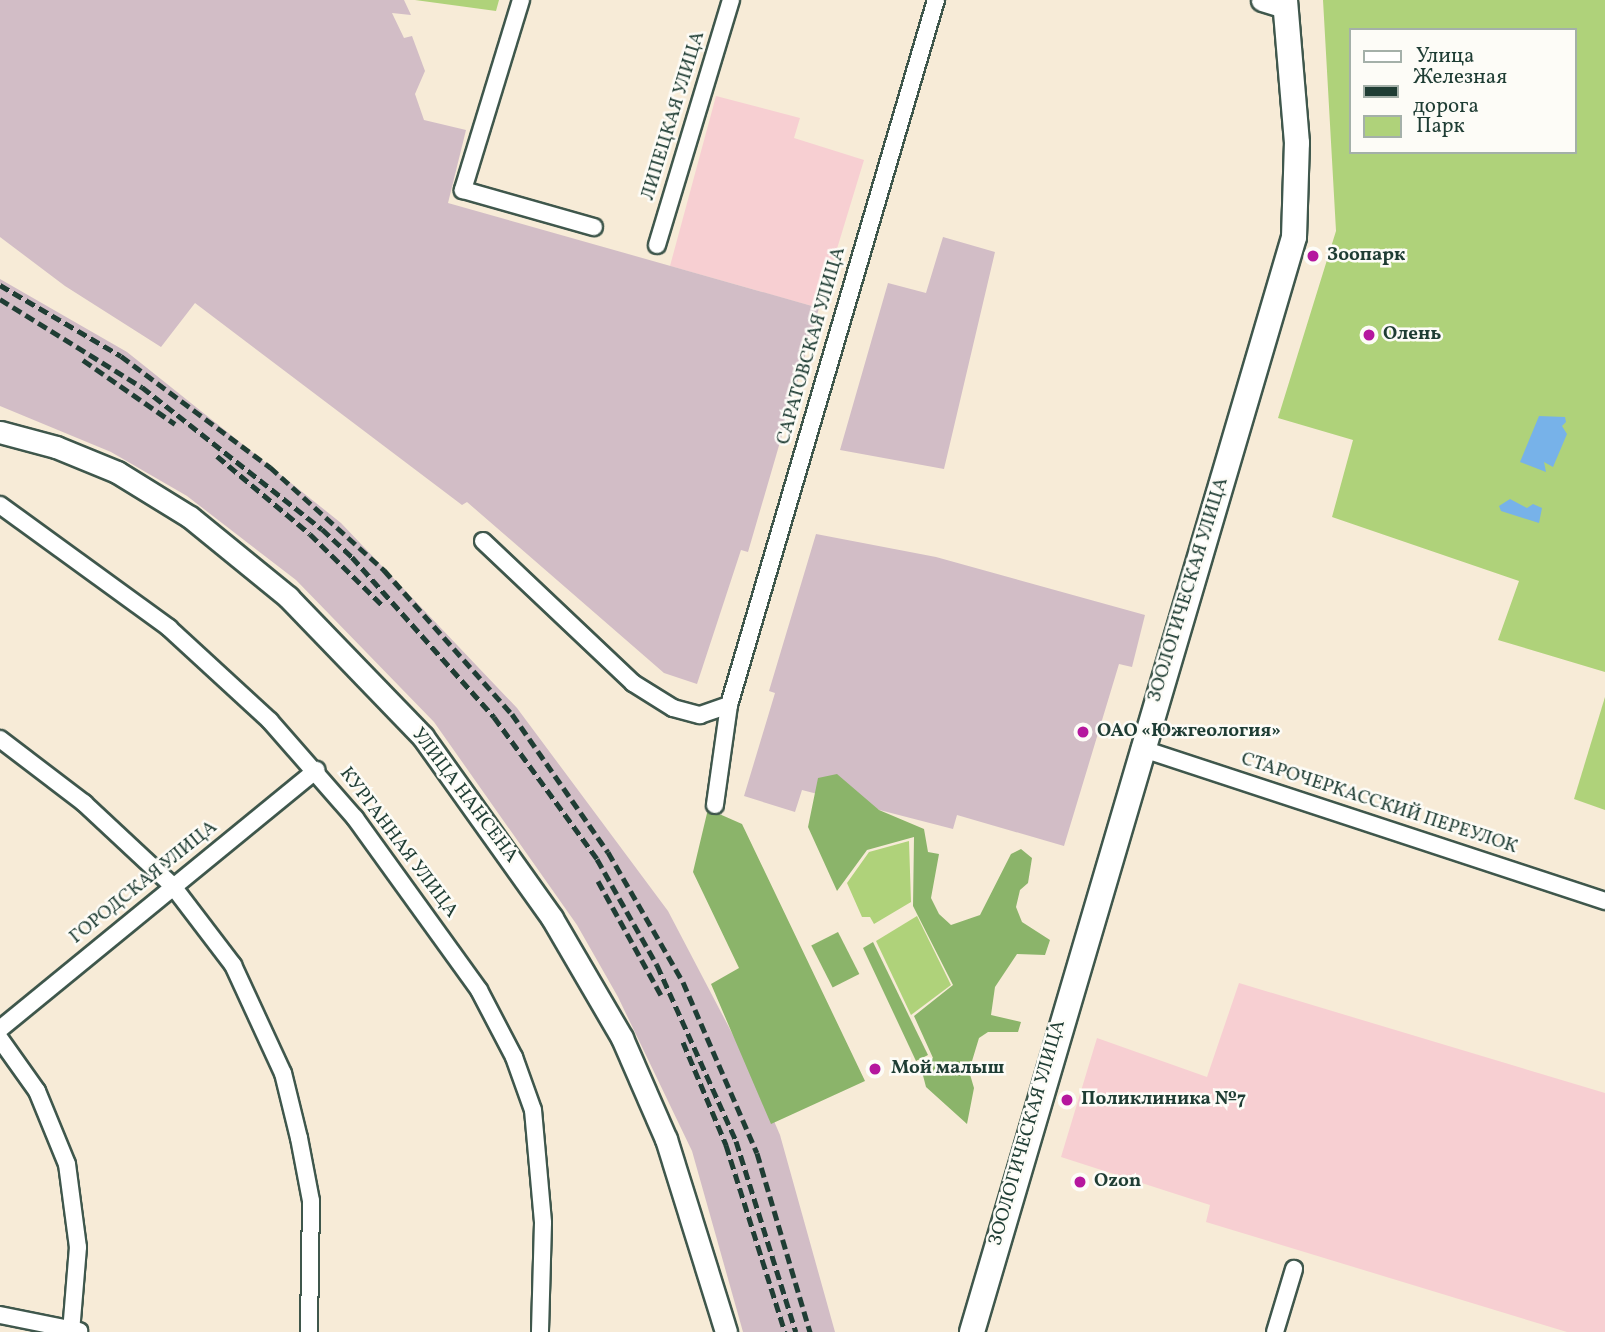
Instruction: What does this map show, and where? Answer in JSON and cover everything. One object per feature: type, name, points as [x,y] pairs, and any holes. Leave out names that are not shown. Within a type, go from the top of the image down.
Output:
[{"type":"main road","name":"ЗООЛОГИЧЕСКАЯ УЛИЦА","points":[[972,1332],[1140,748],[1294,237],[1297,143],[1277,2]]},
{"type":"main road","name":"УЛИЦА НАНСЕНА","points":[[0,432],[55,447],[117,472],[190,517],[288,597],[423,737],[545,907],[622,1038],[666,1139],[726,1332]]},
{"type":"street","points":[[521,0],[463,190],[594,227]]},
{"type":"street","name":"ЛИПЕЦКАЯ УЛИЦА","points":[[657,245],[731,0]]},
{"type":"street","name":"САРАТОВСКАЯ УЛИЦА","points":[[715,805],[729,705],[936,0]]},
{"type":"street","name":"КУРГАННАЯ УЛИЦА","points":[[0,505],[169,628],[317,770],[416,897],[479,990],[514,1057],[533,1110],[541,1163],[540,1332]]},
{"type":"street","points":[[483,541],[633,683],[673,708],[700,715],[729,705]]},
{"type":"street","points":[[0,739],[84,803],[172,885],[233,965],[283,1073],[311,1201],[309,1332]]},
{"type":"street","name":"СТАРОЧЕРКАССКИЙ ПЕРЕУЛОК","points":[[1140,748],[1605,901]]},
{"type":"street","name":"ГОРОДСКАЯ УЛИЦА","points":[[0,1029],[172,885],[317,770]]},
{"type":"street","points":[[0,1039],[37,1091],[67,1164],[78,1247],[75,1331],[0,1315]]},
{"type":"street","points":[[1275,1332],[1294,1269]]},
{"type":"shaded area","points":[[0,0],[404,0],[411,15],[392,13],[404,38],[412,36],[425,71],[415,94],[424,120],[466,130],[448,203],[819,308],[748,552],[741,550],[697,684],[664,673],[467,502],[462,505],[195,303],[161,347],[65,286],[0,237]]},
{"type":"shaded area","points":[[716,96],[800,118],[794,138],[864,160],[819,308],[670,266]]},
{"type":"shaded area","points":[[943,237],[995,252],[944,469],[840,450],[888,283],[926,293]]},
{"type":"shaded area","points":[[0,279],[127,352],[341,523],[517,708],[668,911],[755,1077],[780,1135],[835,1332],[743,1332],[692,1151],[618,997],[577,925],[434,722],[296,580],[187,496],[111,452],[0,406]]},
{"type":"shaded area","points":[[816,534],[936,557],[1145,615],[1132,667],[1119,664],[1064,846],[957,815],[953,829],[802,790],[795,812],[744,796],[775,693],[769,691]]},
{"type":"shaded area","points":[[1239,983],[1605,1093],[1605,1332],[1567,1332],[1206,1222],[1210,1205],[1061,1157],[1097,1038],[1207,1077]]},
{"type":"green space","points":[[415,0],[499,0],[496,11]]},
{"type":"green space","points":[[1323,0],[1605,0],[1605,672],[1498,640],[1519,581],[1332,517],[1353,440],[1278,418],[1336,231]]},
{"type":"green space","points":[[1605,697],[1605,810],[1574,799]]},
{"type":"green space","points":[[837,774],[879,810],[924,829],[928,852],[939,854],[931,898],[939,914],[951,925],[980,915],[1011,854],[1021,849],[1032,858],[1028,883],[1020,890],[1016,907],[1022,922],[1050,940],[1045,955],[1017,954],[995,987],[991,1015],[1021,1022],[1018,1032],[988,1032],[979,1038],[969,1071],[974,1088],[967,1124],[926,1087],[920,1064],[933,1058],[914,1016],[953,985],[913,906],[914,837],[867,850],[837,891],[808,827],[818,778]]},
{"type":"green space","points":[[708,809],[742,824],[865,1081],[771,1124],[711,984],[739,968],[693,872]]},
{"type":"green space","points":[[909,841],[911,902],[874,924],[870,917],[862,917],[847,883],[869,852]]},
{"type":"green space","points":[[917,916],[951,985],[911,1015],[876,941]]},
{"type":"green space","points":[[838,932],[859,974],[833,987],[811,946]]},
{"type":"green space","points":[[873,942],[928,1055],[916,1061],[863,948]]},
{"type":"water","points":[[1539,416],[1565,417],[1566,422],[1562,426],[1567,434],[1553,467],[1544,462],[1546,472],[1520,462]]},
{"type":"water","points":[[1510,499],[1527,508],[1533,504],[1542,508],[1539,523],[1501,511],[1499,506]]},
{"type":"railway","points":[[0,285],[121,356],[270,467],[384,570],[512,714],[608,852],[683,982],[757,1153],[810,1332]]},
{"type":"railway","points":[[0,299],[142,387],[322,529],[352,557],[494,717],[597,859],[657,965],[736,1141],[796,1332]]},
{"type":"railway","points":[[83,360],[175,424]]},
{"type":"railway","points":[[217,456],[310,534],[383,606]]},
{"type":"railway","points":[[598,881],[662,997]]},
{"type":"railway","points":[[683,1042],[726,1145],[785,1332]]},
{"type":"place","name":"Зоопарк","points":[[1313,256]]},
{"type":"place","name":"Олень","points":[[1369,335]]},
{"type":"place","name":"ОАО «Южгеология»","points":[[1083,732]]},
{"type":"place","name":"Мой малыш","points":[[875,1069]]},
{"type":"place","name":"Поликлиника №7","points":[[1067,1100]]},
{"type":"place","name":"Ozon","points":[[1080,1182]]}]
